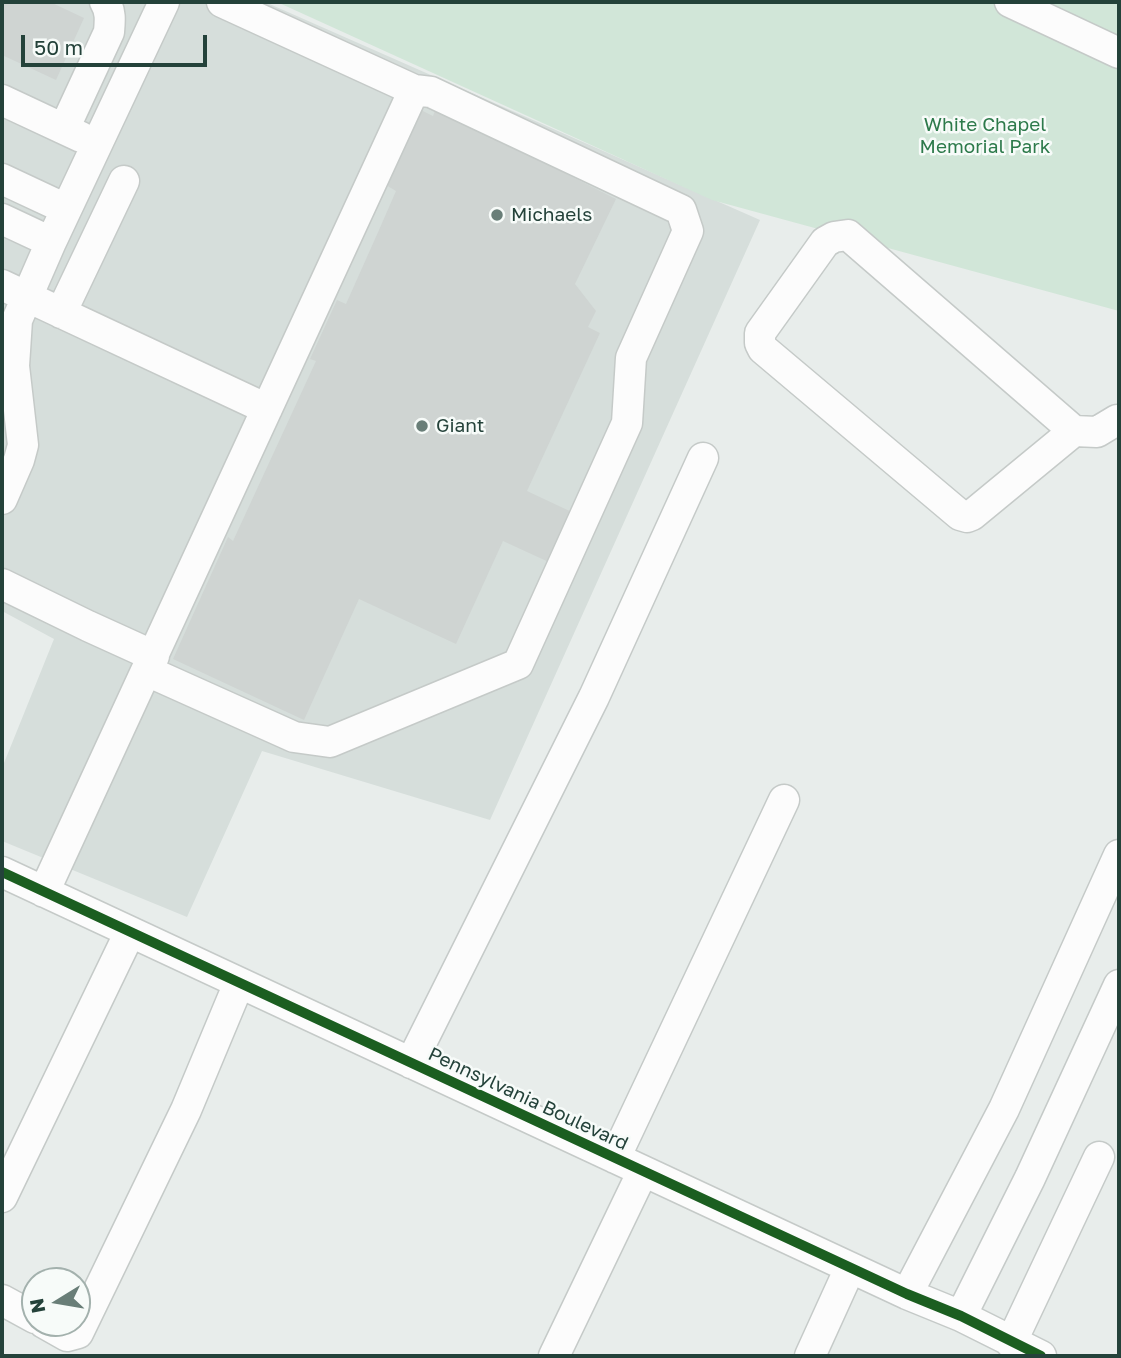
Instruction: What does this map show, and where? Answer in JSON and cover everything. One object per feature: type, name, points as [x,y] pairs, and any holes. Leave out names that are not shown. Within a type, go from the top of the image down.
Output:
[{"type":"street","points":[[64,129],[109,32],[110,19],[105,2]]},
{"type":"street","points":[[2,499],[19,460],[13,439],[17,320],[14,291],[51,242],[163,2]]},
{"type":"street","points":[[2,584],[88,626],[150,663],[294,737],[330,742],[518,664],[627,423],[631,358],[688,231],[681,209],[431,92],[414,90],[222,2]]},
{"type":"street","points":[[1010,2],[1119,53]]},
{"type":"street","points":[[44,892],[414,90]]},
{"type":"street","points":[[2,100],[97,144]]},
{"type":"street","points":[[2,179],[66,209]]},
{"type":"street","points":[[61,313],[124,181]]},
{"type":"street","points":[[2,219],[51,242]]},
{"type":"street","points":[[1074,431],[972,515],[960,515],[763,349],[760,333],[825,242],[834,237],[848,236],[1074,431],[1097,432],[1118,417]]},
{"type":"street","points":[[14,291],[267,409]]},
{"type":"street","points":[[411,1063],[594,697],[703,458]]},
{"type":"street","points":[[615,1158],[785,800]]},
{"type":"street","points":[[907,1294],[1004,1109],[1119,855]]},
{"type":"street","name":"Pennsylvania Boulevard","points":[[4,879],[44,892],[850,1268],[961,1316],[1041,1356]]},
{"type":"street","points":[[2,1198],[130,932]]},
{"type":"street","points":[[91,1306],[186,1110],[239,983]]},
{"type":"street","points":[[961,1316],[1030,1178],[1109,1033],[1119,985]]},
{"type":"street","points":[[1011,1343],[1099,1157]]},
{"type":"street","points":[[554,1356],[643,1171]]},
{"type":"street","points":[[810,1356],[850,1268]]},
{"type":"street","points":[[2,1300],[21,1310]]},
{"type":"shaded area","points":[[2,2],[265,2],[760,220],[490,820],[262,751],[187,917],[2,841],[2,768],[54,639],[2,611]]},
{"type":"green space","name":"White Chapel Memorial Park","points":[[277,2],[1119,2],[1119,311],[712,200]]},
{"type":"building","points":[[2,2],[50,2],[84,18],[56,80],[2,55]]},
{"type":"building","name":"Giant","points":[[436,108],[616,199],[575,284],[596,311],[588,327],[600,333],[527,491],[576,514],[553,564],[503,541],[456,644],[359,599],[304,720],[173,659],[228,537],[233,541],[316,361],[310,359],[337,300],[346,304],[396,191],[386,185],[421,110],[433,116]]},
{"type":"cycle path","points":[[2,872],[907,1294],[961,1316],[1041,1356]]},
{"type":"place","name":"Michaels","points":[[497,215]]},
{"type":"place","name":"Giant","points":[[422,426]]}]
